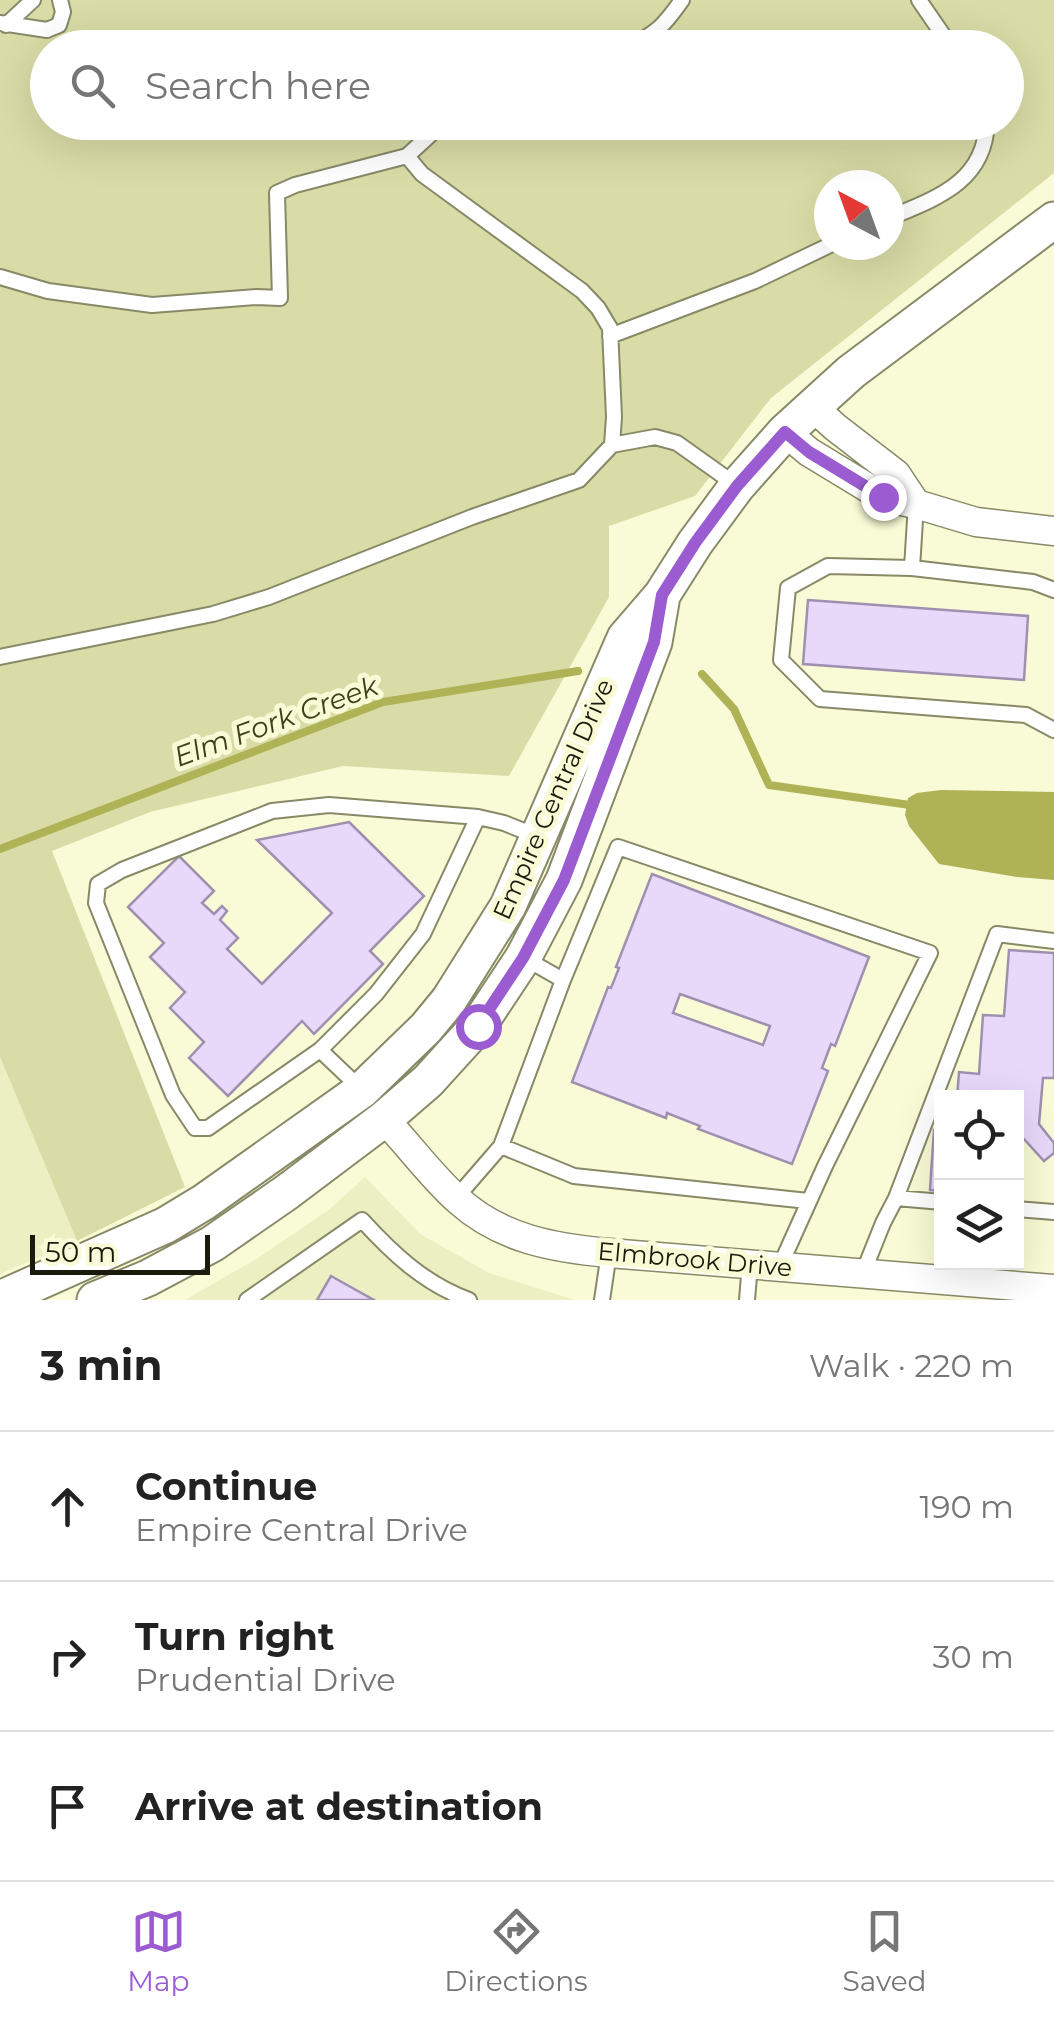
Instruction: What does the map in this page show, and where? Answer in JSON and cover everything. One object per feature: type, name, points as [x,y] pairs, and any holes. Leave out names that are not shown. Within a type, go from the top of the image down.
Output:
[{"type":"street","name":"Empire Central Drive","points":[[0,1299],[166,1225],[204,1202],[362,1090],[426,1028],[449,1000],[508,906],[625,638],[662,595],[737,486],[785,432],[851,372],[1054,220]]},
{"type":"street","points":[[812,406],[896,474],[916,504]]},
{"type":"street","points":[[785,432],[809,452],[883,497],[976,522],[1054,531]]},
{"type":"street","name":"Empire Central Drive","points":[[104,1298],[212,1244],[287,1192],[428,1081],[478,1026],[523,958],[571,862],[654,642],[662,595]]},
{"type":"street","points":[[362,1090],[384,1118]]},
{"type":"street","name":"Elmbrook Drive","points":[[384,1118],[473,1212],[512,1234],[557,1248],[863,1273],[995,1292],[1054,1289]]},
{"type":"lane","points":[[3,24],[32,0]]},
{"type":"lane","points":[[3,24],[47,30],[59,26],[63,12],[60,0]]},
{"type":"lane","points":[[658,30],[682,0]]},
{"type":"lane","points":[[919,0],[940,30]]},
{"type":"lane","points":[[0,277],[48,291],[152,305],[280,298],[277,193],[407,156],[424,140]]},
{"type":"lane","points":[[904,212],[963,180],[976,165],[987,140]]},
{"type":"lane","points":[[407,156],[422,174],[582,290],[598,308],[610,328],[612,445]]},
{"type":"lane","points":[[610,336],[755,281],[814,253]]},
{"type":"lane","points":[[0,657],[213,614],[270,597],[472,517],[579,480],[612,445],[656,437],[677,443],[737,486]]},
{"type":"lane","points":[[912,568],[916,504]]},
{"type":"lane","points":[[1054,590],[1033,582],[912,568],[828,566],[788,588],[782,660],[820,699],[1026,715],[1054,730]]},
{"type":"lane","points":[[478,817],[422,934],[376,994],[320,1050],[208,1128],[196,1128],[173,1094],[110,938],[96,903],[98,884],[122,870],[272,810],[329,804],[478,817],[539,837]]},
{"type":"lane","points":[[456,1198],[501,1146],[618,847],[930,952],[780,1266]]},
{"type":"lane","points":[[863,1273],[896,1198],[997,934],[1054,941]]},
{"type":"lane","points":[[523,958],[564,980]]},
{"type":"lane","points":[[320,1050],[362,1090]]},
{"type":"lane","points":[[501,1146],[574,1176],[808,1201]]},
{"type":"lane","points":[[896,1198],[934,1201]]},
{"type":"lane","points":[[1024,1210],[1054,1212]]},
{"type":"lane","points":[[247,1300],[362,1220],[398,1258],[444,1291],[469,1300]]},
{"type":"lane","points":[[602,1300],[609,1252]]},
{"type":"lane","points":[[747,1300],[750,1264]]},
{"type":"shaded area","points":[[0,0],[1054,0],[1054,173],[771,398],[695,496],[609,526],[609,597],[509,776],[343,766],[150,812],[52,851],[185,1187],[77,1241],[0,1057]]},
{"type":"shaded area","points":[[941,790],[1054,792],[1054,880],[939,864],[905,815],[908,798]]},
{"type":"shaded area","points":[[0,1057],[77,1241],[0,1274]]},
{"type":"shaded area","points":[[365,1177],[420,1234],[489,1273],[575,1300],[185,1300],[258,1258],[330,1209]]},
{"type":"building","points":[[808,600],[1028,616],[1024,680],[803,664]]},
{"type":"building","points":[[349,822],[424,896],[370,951],[383,964],[314,1034],[302,1021],[228,1096],[189,1058],[204,1042],[170,1008],[185,992],[150,957],[164,943],[128,907],[179,856],[214,891],[202,903],[214,914],[222,906],[227,911],[220,920],[238,938],[227,949],[262,984],[332,913],[257,840]]},
{"type":"building","points":[[652,874],[869,957],[835,1046],[831,1044],[822,1068],[828,1071],[792,1164],[698,1129],[700,1126],[667,1113],[666,1118],[572,1082],[619,968],[616,967]],"holes":[[[680,994],[770,1026],[763,1045],[673,1013]]]},
{"type":"building","points":[[1009,950],[1054,953],[1054,1078],[1043,1078],[1039,1124],[1054,1143],[1054,1153],[1044,1161],[1024,1139],[1024,1090],[958,1090],[959,1072],[979,1074],[983,1015],[1004,1016]]},
{"type":"building","points":[[934,1130],[934,1190],[930,1190]]},
{"type":"building","points":[[331,1276],[374,1300],[317,1300]]},
{"type":"waterway","name":"Elm Fork Creek","points":[[0,849],[383,702],[578,671]]},
{"type":"waterway","name":"Elm Fork Creek","points":[[702,674],[734,709],[769,785],[917,806]]},
{"type":"route","points":[[478,1026],[523,958],[564,880],[654,642],[662,595],[737,486],[785,432],[809,452],[883,497]]}]
